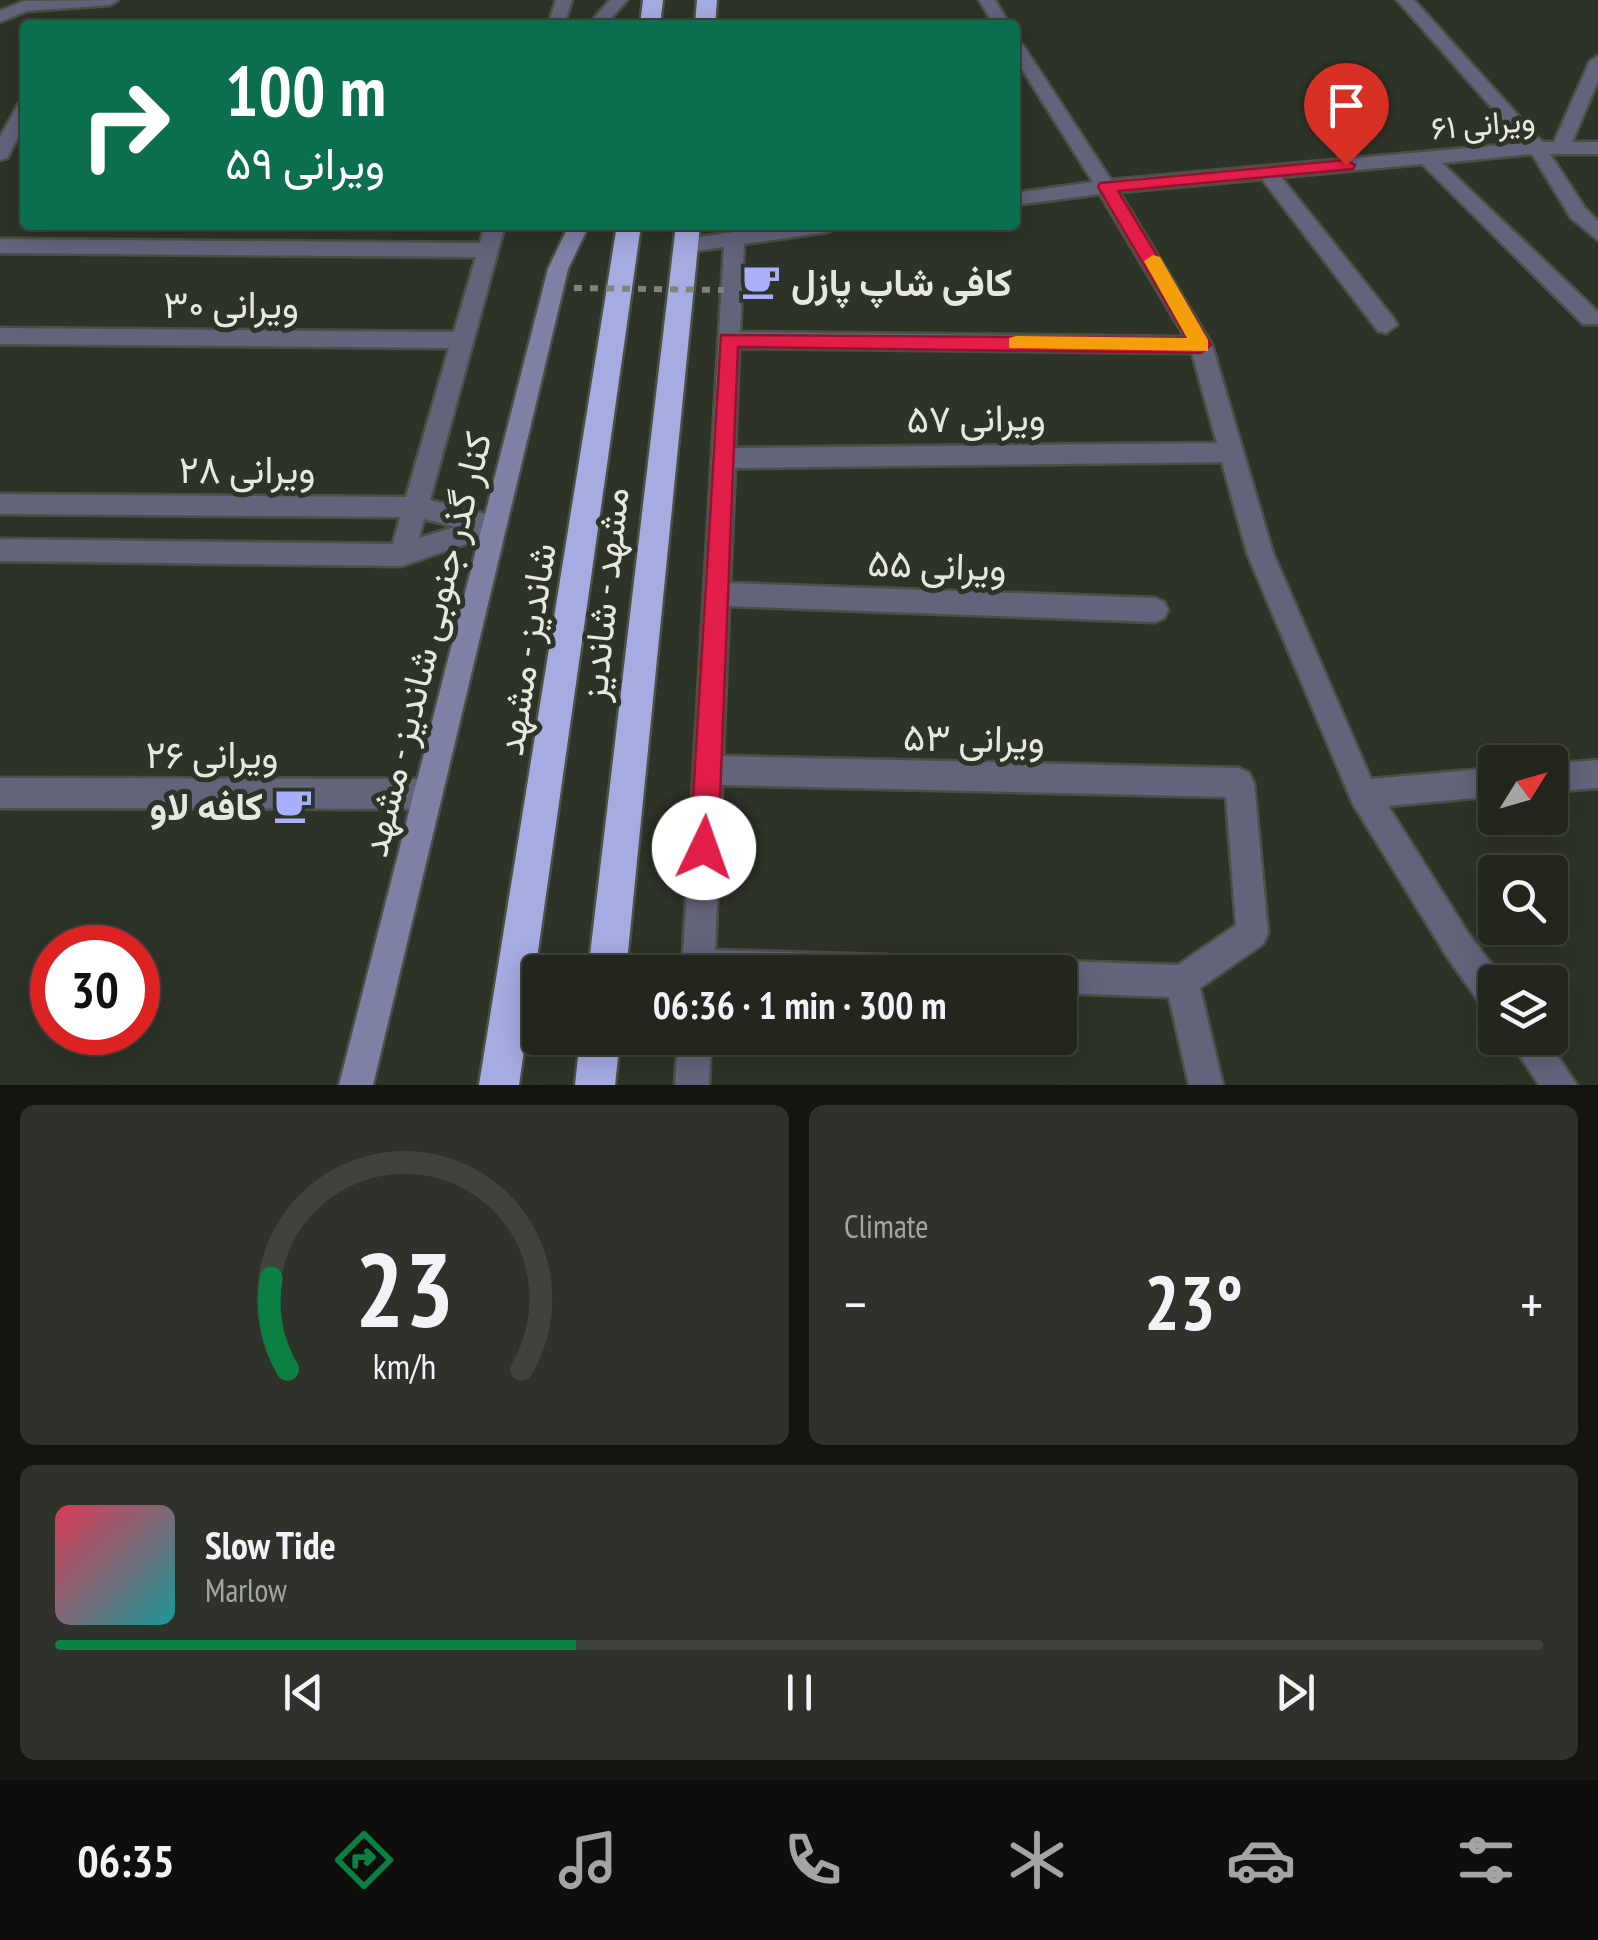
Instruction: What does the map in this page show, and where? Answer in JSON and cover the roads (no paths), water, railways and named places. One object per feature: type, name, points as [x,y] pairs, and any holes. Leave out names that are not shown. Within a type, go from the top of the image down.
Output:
[{"type":"highway","name":"شاندیز - مشهد","points":[[499,1085],[628,230]]},
{"type":"highway","name":"مشهد - شاندیز","points":[[609,955],[688,235]]},
{"type":"highway","points":[[595,1085],[598,1055]]},
{"type":"street","points":[[0,17],[24,6],[110,0]]},
{"type":"street","points":[[601,20],[619,0]]},
{"type":"street","points":[[1405,0],[1537,148],[1578,213],[1598,233]]},
{"type":"street","points":[[1020,54],[1201,345],[1230,452],[1280,607],[1363,794],[1478,973]]},
{"type":"street","points":[[1561,147],[1598,61]]},
{"type":"street","points":[[0,154],[20,116]]},
{"type":"street","name":"ویرانی ۶۱","points":[[1020,198],[1537,148],[1598,148]]},
{"type":"street","points":[[1426,158],[1591,318]]},
{"type":"street","points":[[1268,172],[1386,325]]},
{"type":"street","points":[[402,555],[494,230]]},
{"type":"street","name":"کنار گذر جنوبی شاندیز - مشهد","points":[[356,1085],[424,794],[558,269],[577,230]]},
{"type":"street","points":[[688,235],[734,238],[792,230]]},
{"type":"street","points":[[699,955],[734,238]]},
{"type":"street","points":[[0,246],[488,250]]},
{"type":"street","name":"ویرانی ۳۰","points":[[0,336],[462,340]]},
{"type":"street","points":[[728,340],[1201,345]]},
{"type":"street","name":"ویرانی ۵۷","points":[[723,458],[1230,452]]},
{"type":"street","name":"ویرانی ۲۸","points":[[0,504],[416,507],[492,525]]},
{"type":"street","points":[[0,550],[402,555],[492,525]]},
{"type":"street","name":"ویرانی ۵۵","points":[[716,594],[1156,610]]},
{"type":"street","name":"ویرانی ۵۳","points":[[708,770],[1239,783],[1252,933],[1182,981]]},
{"type":"street","points":[[1568,776],[1598,774]]},
{"type":"street","points":[[1363,794],[1478,784]]},
{"type":"street","name":"ویرانی ۲۶","points":[[0,792],[424,794]]},
{"type":"street","points":[[1077,978],[1182,981],[1206,1085]]},
{"type":"street","points":[[692,1085],[694,1055]]},
{"type":"street","points":[[1537,1055],[1560,1085]]},
{"type":"place","name":"کافی شاپ پازل","points":[[761,281]]},
{"type":"place","name":"کافه لاو","points":[[293,805]]}]
